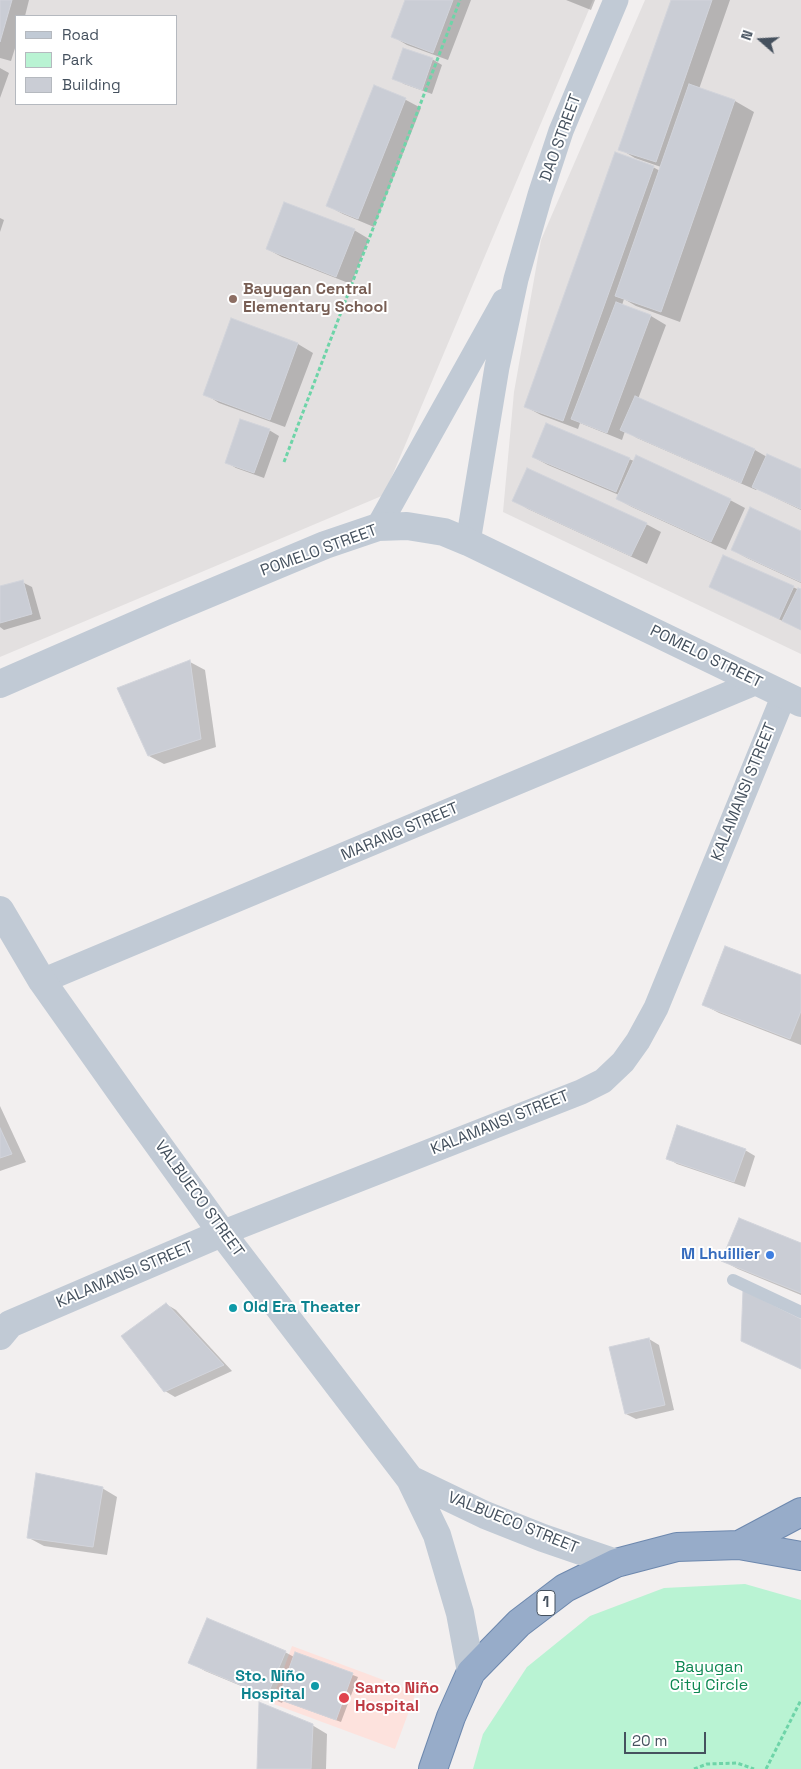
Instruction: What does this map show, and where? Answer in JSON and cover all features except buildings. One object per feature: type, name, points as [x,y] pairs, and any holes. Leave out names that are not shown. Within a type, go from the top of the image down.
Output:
[{"type":"highway","name":"1","points":[[739,1545],[801,1512]]},
{"type":"highway","name":"1","points":[[433,1769],[451,1717],[471,1672],[519,1623],[565,1588],[616,1563],[676,1548],[739,1545],[801,1556]]},
{"type":"street","name":"DAO STREET","points":[[468,542],[497,367],[516,279],[561,131],[616,0]]},
{"type":"street","name":"DAO STREET","points":[[378,526],[516,279]]},
{"type":"street","name":"POMELO STREET","points":[[0,684],[325,545],[378,526],[407,526],[444,532],[468,542],[792,699]]},
{"type":"street","name":"MARANG STREET","points":[[42,982],[758,682]]},
{"type":"street","name":"KALAMANSI STREET","points":[[3,1329],[222,1233],[581,1092],[603,1081],[623,1062],[638,1041],[656,1008],[792,699]]},
{"type":"street","name":"VALBUECO STREET","points":[[0,910],[42,982],[222,1233],[410,1479],[437,1535],[460,1614],[471,1672]]},
{"type":"street","name":"VALBUECO STREET","points":[[410,1479],[485,1515],[543,1538],[616,1563]]},
{"type":"lane","points":[[733,1280],[801,1312]]},
{"type":"path","points":[[284,462],[460,0]]},
{"type":"path","points":[[766,1769],[801,1700]]},
{"type":"path","points":[[694,1769],[707,1764],[736,1763],[754,1769]]},
{"type":"shaded area","name":"Bayugan Central Elementary School","points":[[0,0],[593,0],[384,495],[0,657]]},
{"type":"shaded area","points":[[645,0],[801,0],[801,654],[503,512],[514,392],[541,240]]},
{"type":"shaded area","name":"Santo Niño Hospital","points":[[292,1646],[416,1692],[395,1749],[271,1703]]},
{"type":"green space","name":"Bayugan City Circle","points":[[745,1584],[801,1600],[801,1769],[473,1769],[483,1734],[527,1667],[590,1616],[664,1588]]},
{"type":"place","name":"Bayugan Central Elementary School","points":[[233,299]]},
{"type":"place","name":"M Lhuillier","points":[[770,1255]]},
{"type":"place","name":"Old Era Theater","points":[[233,1308]]},
{"type":"place","name":"Sto. Niño Hospital","points":[[315,1686]]},
{"type":"place","name":"Santo Niño Hospital","points":[[344,1698]]}]
